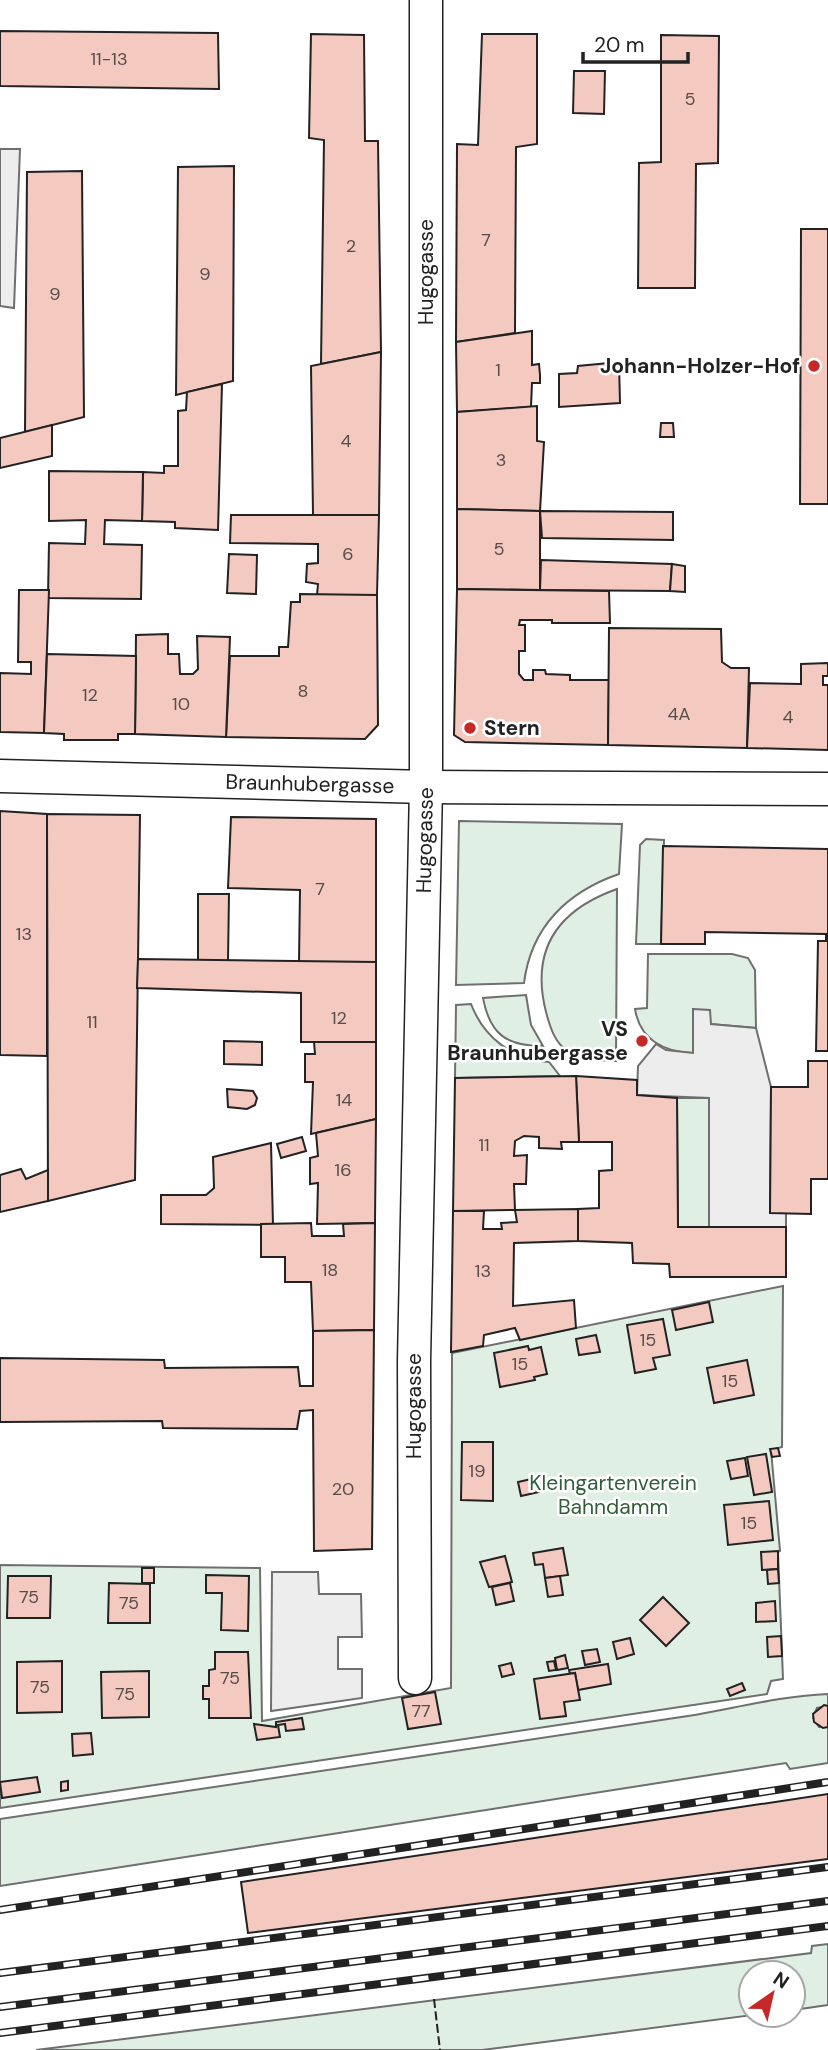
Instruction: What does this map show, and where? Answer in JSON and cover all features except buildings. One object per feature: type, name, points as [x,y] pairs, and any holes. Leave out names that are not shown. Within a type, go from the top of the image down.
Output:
[{"type":"street","name":"Hugogasse","points":[[415,1678],[414,1361],[426,787],[425,0]]},
{"type":"street","name":"Braunhubergasse","points":[[0,776],[426,787],[828,789]]},
{"type":"green space","points":[[459,821],[622,824],[619,874],[583,891],[555,914],[534,945],[524,983],[456,985]]},
{"type":"green space","points":[[646,839],[664,840],[661,944],[636,944],[640,845]]},
{"type":"green space","points":[[617,889],[616,1061],[586,1059],[564,1049],[554,1035],[546,1012],[542,969],[553,935],[564,921],[579,908]]},
{"type":"green space","points":[[648,954],[732,954],[748,958],[755,970],[756,1028],[710,1024],[693,1053],[672,1050],[655,1042],[642,1029],[635,1009],[647,1008]]},
{"type":"green space","points":[[526,995],[531,1025],[543,1046],[519,1044],[502,1036],[490,1021],[483,998]]},
{"type":"green space","points":[[471,1004],[483,1027],[501,1045],[523,1056],[549,1062],[560,1076],[455,1078],[456,1005]]},
{"type":"green space","points":[[677,1098],[709,1098],[709,1227],[678,1227]]},
{"type":"green space","name":"Kleingartenverein Bahndamm","points":[[783,1286],[782,1447],[771,1450],[780,1551],[783,1679],[771,1681],[767,1694],[0,1808],[0,1565],[260,1568],[262,1721],[451,1688],[452,1353]]},
{"type":"green space","points":[[828,1694],[828,1706],[817,1708],[813,1718],[819,1727],[828,1727],[828,1763],[790,1769],[786,1763],[0,1886],[0,1819]]},
{"type":"green space","points":[[828,1944],[828,2005],[807,2008],[807,1959],[763,1959],[811,1953],[812,1946]]},
{"type":"green space","points":[[737,1962],[737,2017],[482,2050],[36,2050]]},
{"type":"shaded area","points":[[0,149],[20,149],[14,308],[0,306]]},
{"type":"shaded area","points":[[693,1009],[710,1010],[711,1024],[756,1028],[771,1087],[770,1213],[786,1213],[786,1227],[709,1227],[709,1098],[637,1095],[638,1066],[656,1044],[666,1050],[693,1053]]},
{"type":"shaded area","points":[[272,1572],[318,1572],[319,1594],[361,1594],[362,1637],[338,1637],[338,1669],[362,1669],[362,1698],[271,1711]]},
{"type":"railway","points":[[0,1910],[828,1782]]},
{"type":"railway","points":[[0,1973],[828,1867]]},
{"type":"railway","points":[[0,2007],[828,1901]]},
{"type":"railway","points":[[0,2033],[828,1926]]},
{"type":"fence","points":[[434,1999],[440,2050]]},
{"type":"place","name":"Johann-Holzer-Hof","points":[[814,366]]},
{"type":"place","name":"Stern","points":[[470,728]]},
{"type":"place","name":"VS Braunhubergasse","points":[[642,1041]]}]
